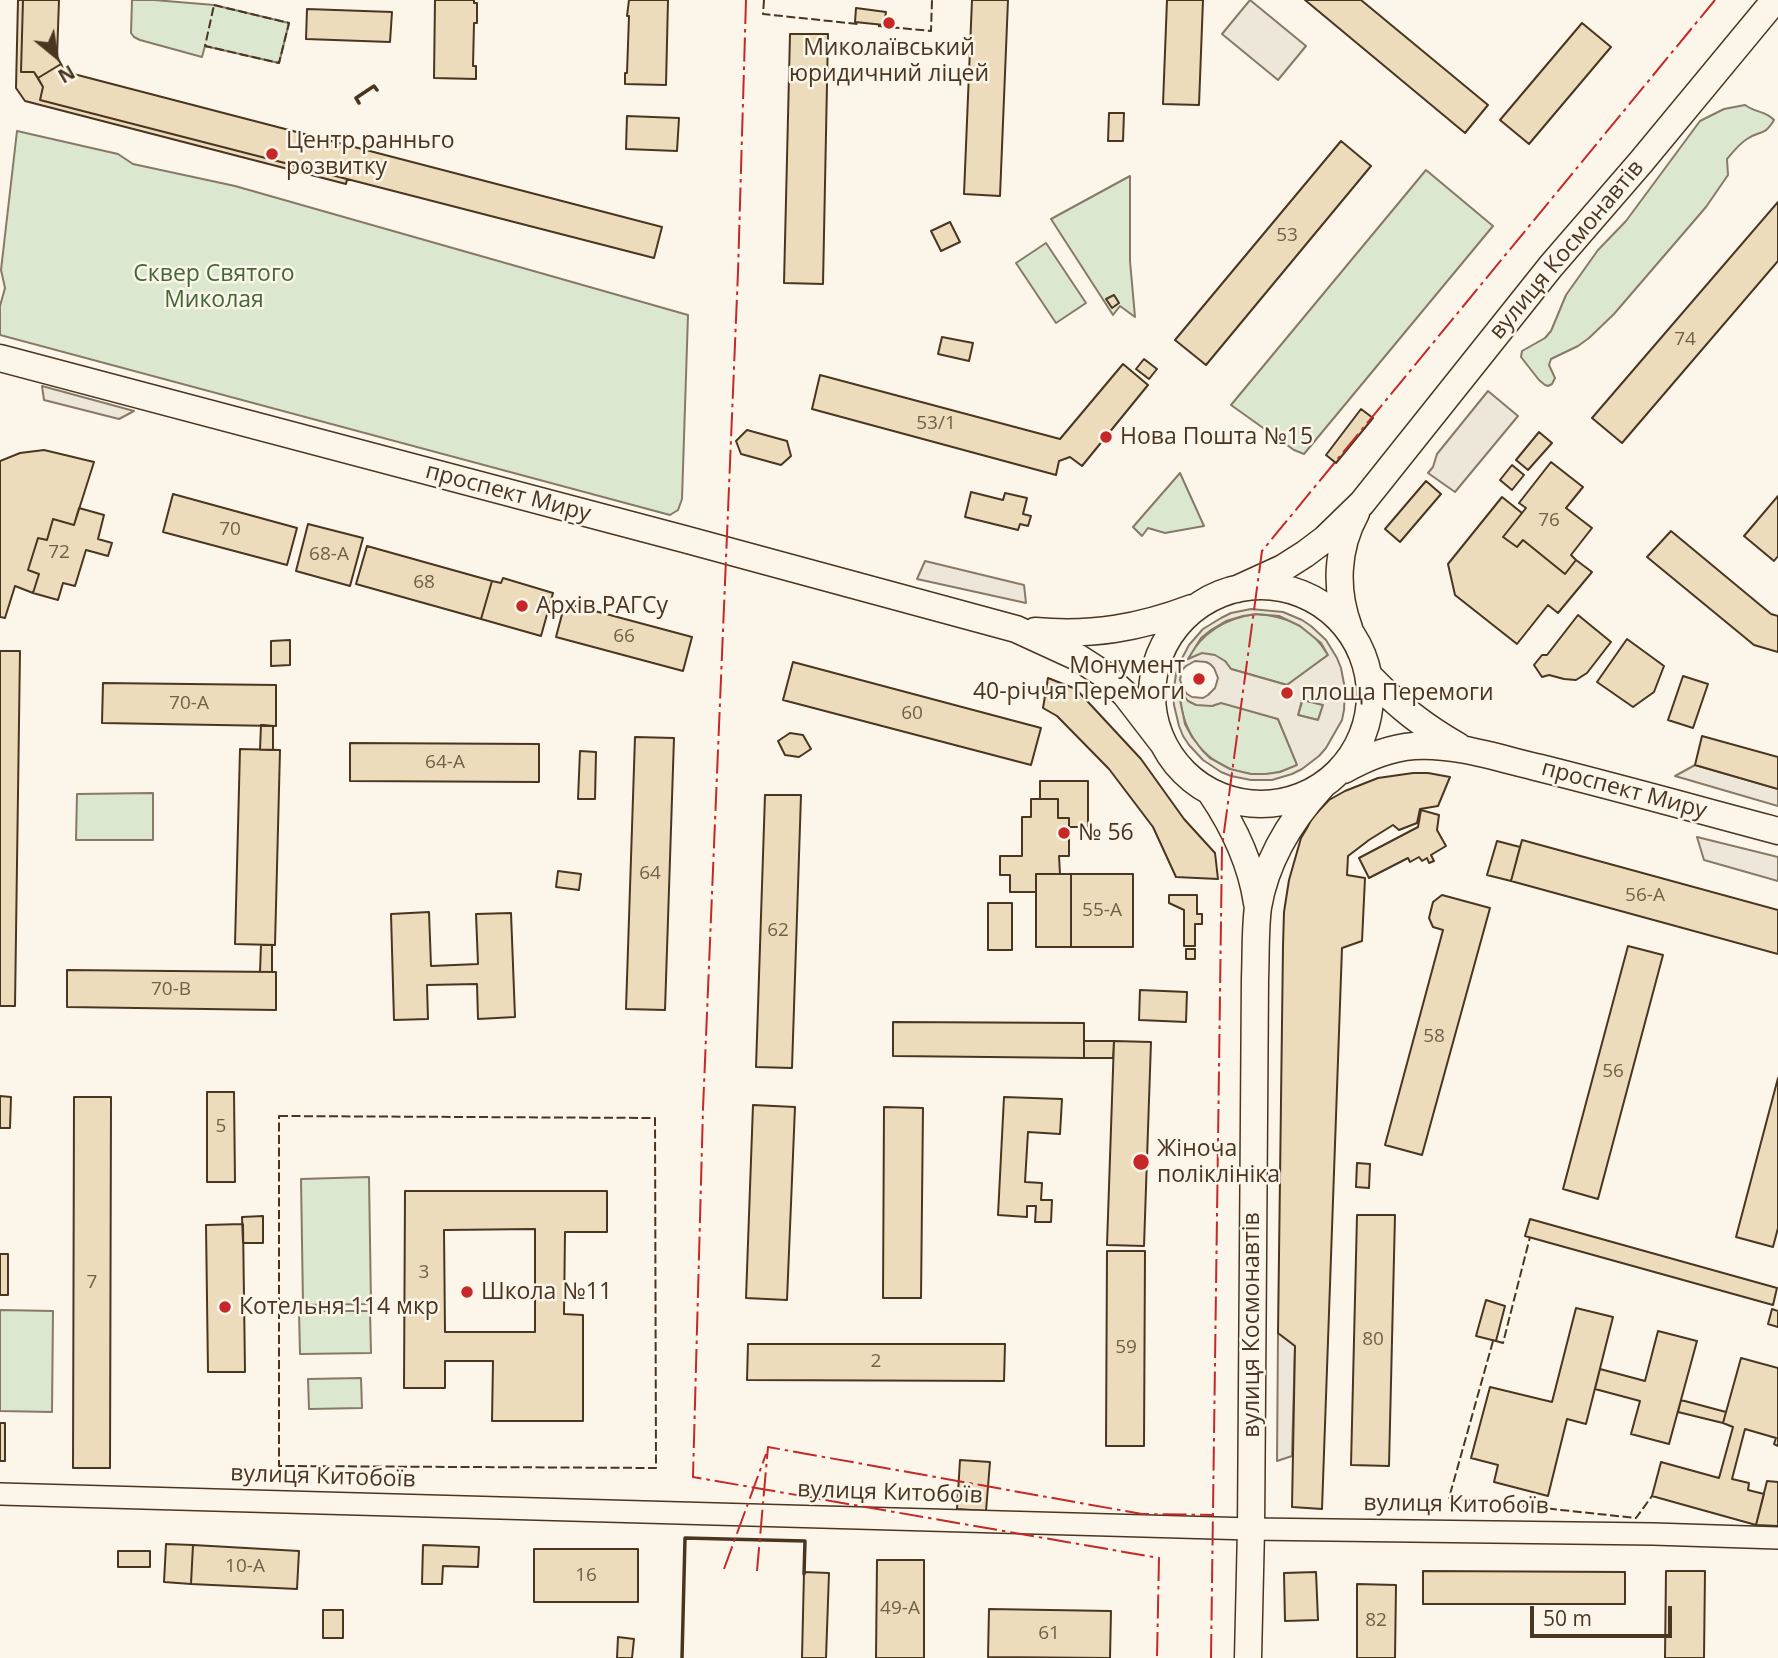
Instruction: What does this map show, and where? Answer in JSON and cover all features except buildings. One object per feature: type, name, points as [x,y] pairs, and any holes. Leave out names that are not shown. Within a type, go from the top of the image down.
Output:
[{"type":"main road","name":"вулиця Космонавтів","points":[[1350,631],[1340,594],[1340,565],[1352,519],[1362,503],[1551,266],[1775,0]]},
{"type":"main road","name":"проспект Миру","points":[[0,358],[1016,629],[1077,657],[1102,673],[1125,694],[1162,742]]},
{"type":"main road","name":"вулиця Космонавтів","points":[[1237,589],[1283,568],[1305,554],[1325,539],[1362,503]]},
{"type":"main road","points":[[1269,586],[1300,593],[1328,608],[1350,631],[1364,657],[1370,677],[1371,704],[1365,730],[1354,754],[1329,780],[1310,793],[1286,802],[1261,805],[1235,802],[1211,793],[1191,779],[1174,762],[1162,742],[1153,712],[1155,667],[1167,639],[1199,605],[1217,595],[1237,589],[1269,586]]},
{"type":"main road","name":"проспект Миру","points":[[1016,629],[1081,633],[1122,629],[1161,620],[1199,605]]},
{"type":"main road","name":"проспект Миру","points":[[1370,677],[1399,706],[1432,731],[1469,751]]},
{"type":"main road","name":"проспект Миру","points":[[1329,780],[1361,761],[1387,751],[1414,746],[1442,746],[1598,783],[1778,831]]},
{"type":"main road","name":"вулиця Космонавтів","points":[[1258,908],[1265,879],[1287,829],[1303,807],[1329,780]]},
{"type":"main road","name":"вулиця Космонавтів","points":[[1211,793],[1231,824],[1247,858],[1258,908],[1248,1658]]},
{"type":"street","name":"вулиця Китобоїв","points":[[0,1494],[1251,1529],[1778,1538]]},
{"type":"green space","points":[[132,0],[214,5],[289,23],[279,63],[205,46],[202,57],[140,40],[131,33]]},
{"type":"green space","points":[[1745,105],[1768,115],[1774,120],[1771,125],[1741,143],[1727,159],[1728,175],[1706,207],[1614,314],[1578,346],[1551,359],[1549,365],[1555,378],[1552,384],[1545,385],[1521,357],[1522,351],[1545,338],[1551,331],[1566,295],[1598,250],[1626,221],[1700,121],[1724,109]]},
{"type":"green space","name":"Сквер Святого Миколая","points":[[17,131],[118,154],[133,164],[235,186],[688,315],[682,499],[678,510],[670,515],[0,335],[0,306],[5,288],[1,270]]},
{"type":"green space","points":[[1426,170],[1493,226],[1304,454],[1294,450],[1231,405]]},
{"type":"green space","points":[[1130,176],[1130,261],[1135,317],[1120,306],[1113,315],[1051,219]]},
{"type":"green space","points":[[1046,243],[1086,303],[1056,323],[1016,263]]},
{"type":"green space","points":[[1180,473],[1204,526],[1165,533],[1148,528],[1142,536],[1133,527]]},
{"type":"green space","points":[[1256,614],[1289,620],[1307,630],[1328,655],[1287,685],[1231,669],[1225,661],[1187,660],[1207,634],[1216,628],[1234,619]]},
{"type":"green space","points":[[1180,689],[1183,696],[1212,706],[1221,702],[1278,719],[1298,765],[1275,773],[1248,774],[1217,762],[1204,752],[1186,724]]},
{"type":"green space","points":[[1303,699],[1323,705],[1318,720],[1298,715]]},
{"type":"green space","points":[[153,793],[153,840],[76,840],[77,794]]},
{"type":"green space","points":[[369,1177],[371,1304],[303,1305],[301,1179]]},
{"type":"green space","points":[[0,1310],[53,1311],[52,1412],[0,1411]]},
{"type":"green space","points":[[299,1311],[370,1311],[371,1353],[300,1354]]},
{"type":"green space","points":[[361,1378],[362,1408],[309,1409],[308,1379]]},
{"type":"shaded area","points":[[1250,0],[1306,46],[1278,80],[1222,34]]},
{"type":"shaded area","points":[[42,386],[134,411],[119,419],[44,400]]},
{"type":"shaded area","points":[[1488,391],[1518,416],[1455,492],[1428,473],[1437,454]]},
{"type":"shaded area","points":[[925,561],[1024,585],[1026,603],[917,579]]},
{"type":"shaded area","name":"площа Перемоги","points":[[1251,609],[1283,612],[1302,620],[1326,640],[1341,668],[1345,689],[1342,720],[1319,756],[1292,774],[1272,780],[1251,780],[1221,772],[1203,760],[1189,745],[1179,726],[1173,695],[1179,664],[1189,645],[1203,629],[1231,613]],"holes":[[[1243,616],[1279,616],[1300,626],[1321,643],[1328,655],[1287,685],[1231,669],[1215,655],[1202,653],[1188,659],[1201,638],[1211,630],[1226,621]],[[1195,661],[1210,664],[1218,678],[1215,688],[1203,698],[1187,694],[1180,680],[1182,670]],[[1180,691],[1188,701],[1196,705],[1212,706],[1221,703],[1278,719],[1297,765],[1280,772],[1251,774],[1230,769],[1210,758],[1185,724]],[[1302,700],[1323,705],[1318,720],[1298,715]]]},
{"type":"shaded area","points":[[1695,765],[1778,789],[1778,806],[1675,776]]},
{"type":"shaded area","points":[[1697,837],[1778,857],[1778,881],[1704,860]]},
{"type":"shaded area","points":[[1278,1333],[1295,1346],[1292,1456],[1277,1461]]},
{"type":"fence","points":[[764,0],[763,14],[858,24]]},
{"type":"fence","points":[[878,26],[931,31],[932,0]]},
{"type":"fence","points":[[214,5],[289,23],[279,63],[205,46],[214,5]]},
{"type":"fence","points":[[279,1116],[655,1118],[656,1468],[279,1466],[279,1116]]},
{"type":"fence","points":[[1496,1341],[1503,1343],[1530,1237]]},
{"type":"fence","points":[[1493,1341],[1449,1498],[1636,1518],[1652,1496]]},
{"type":"wall","points":[[359,103],[356,98],[374,86],[377,90]]},
{"type":"wall","points":[[682,1658],[685,1538],[805,1541],[804,1574]]},
{"type":"power","points":[[746,0],[738,272],[703,1109],[693,1477],[1159,1558],[1157,1658]]},
{"type":"power","points":[[1211,1658],[1222,847],[1262,551],[1715,0]]},
{"type":"power","points":[[757,1571],[768,1447],[1142,1514],[1214,1515]]},
{"type":"power","points":[[724,1569],[766,1454]]},
{"type":"place","name":"Миколаївський юридичний ліцей","points":[[889,23]]},
{"type":"place","name":"Центр ранньго розвитку","points":[[272,154]]},
{"type":"place","name":"Нова Пошта №15","points":[[1106,437]]},
{"type":"place","name":"Архів РАГСу","points":[[522,606]]},
{"type":"place","name":"Монумент 40-річчя Перемоги","points":[[1199,679]]},
{"type":"place","name":"площа Перемоги","points":[[1287,693]]},
{"type":"place","name":"№ 56","points":[[1064,833]]},
{"type":"place","name":"Жіноча поліклініка","points":[[1141,1162]]},
{"type":"place","name":"Школа №11","points":[[467,1292]]},
{"type":"place","name":"Котельня 114 мкр","points":[[225,1307]]}]
